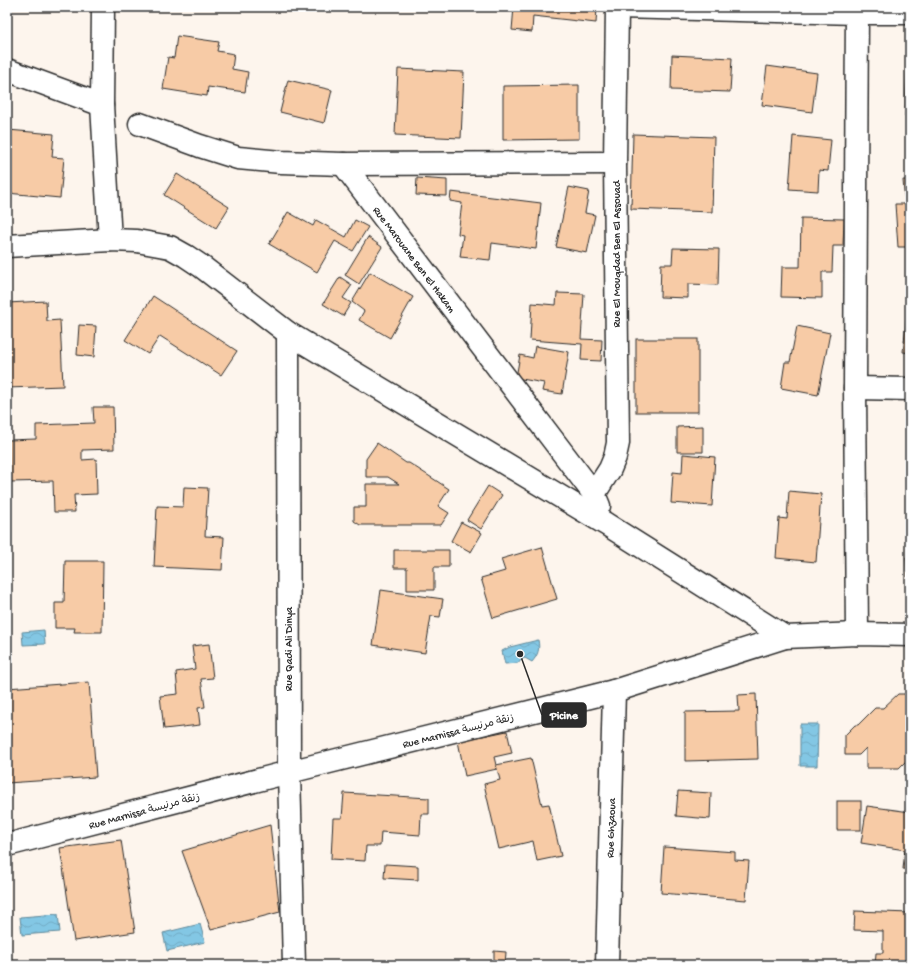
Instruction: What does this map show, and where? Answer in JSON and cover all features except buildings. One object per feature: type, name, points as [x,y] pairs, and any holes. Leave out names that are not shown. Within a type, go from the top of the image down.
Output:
[{"type":"street","points":[[103,7],[102,105],[110,240]]},
{"type":"street","points":[[617,7],[857,10],[910,13]]},
{"type":"street","name":"Rue El Mouqdad Ben El Assouad","points":[[594,494],[610,469],[615,457],[618,443],[615,163],[617,7]]},
{"type":"street","points":[[857,10],[855,388],[857,634]]},
{"type":"street","points":[[7,70],[102,105]]},
{"type":"street","points":[[140,124],[238,158],[281,162],[343,164],[615,163]]},
{"type":"street","name":"Rue Marouane Ben El Hakam","points":[[343,164],[594,494],[606,524]]},
{"type":"street","points":[[7,246],[110,240],[137,241],[170,247],[200,266],[288,333],[606,524],[785,637]]},
{"type":"street","name":"Rue Qadi Ali Dinya","points":[[288,333],[289,772],[294,965]]},
{"type":"street","points":[[855,388],[910,389]]},
{"type":"street","name":"Rue Marnissa زنقة مرنيسة","points":[[7,846],[289,772],[614,691],[785,637],[857,634],[910,635]]},
{"type":"street","name":"Rue Ghzaoua","points":[[607,965],[614,691]]},
{"type":"water","points":[[44,630],[45,644],[23,645],[22,632]]},
{"type":"water","points":[[538,640],[538,652],[532,662],[525,658],[521,659],[518,663],[505,664],[502,651],[510,647]]},
{"type":"water","points":[[800,724],[818,724],[817,766],[800,766]]},
{"type":"water","points":[[58,914],[60,932],[22,935],[20,917]]},
{"type":"water","points":[[200,924],[205,942],[167,951],[163,933]]},
{"type":"place","name":"Picine","points":[[520,654]]}]
